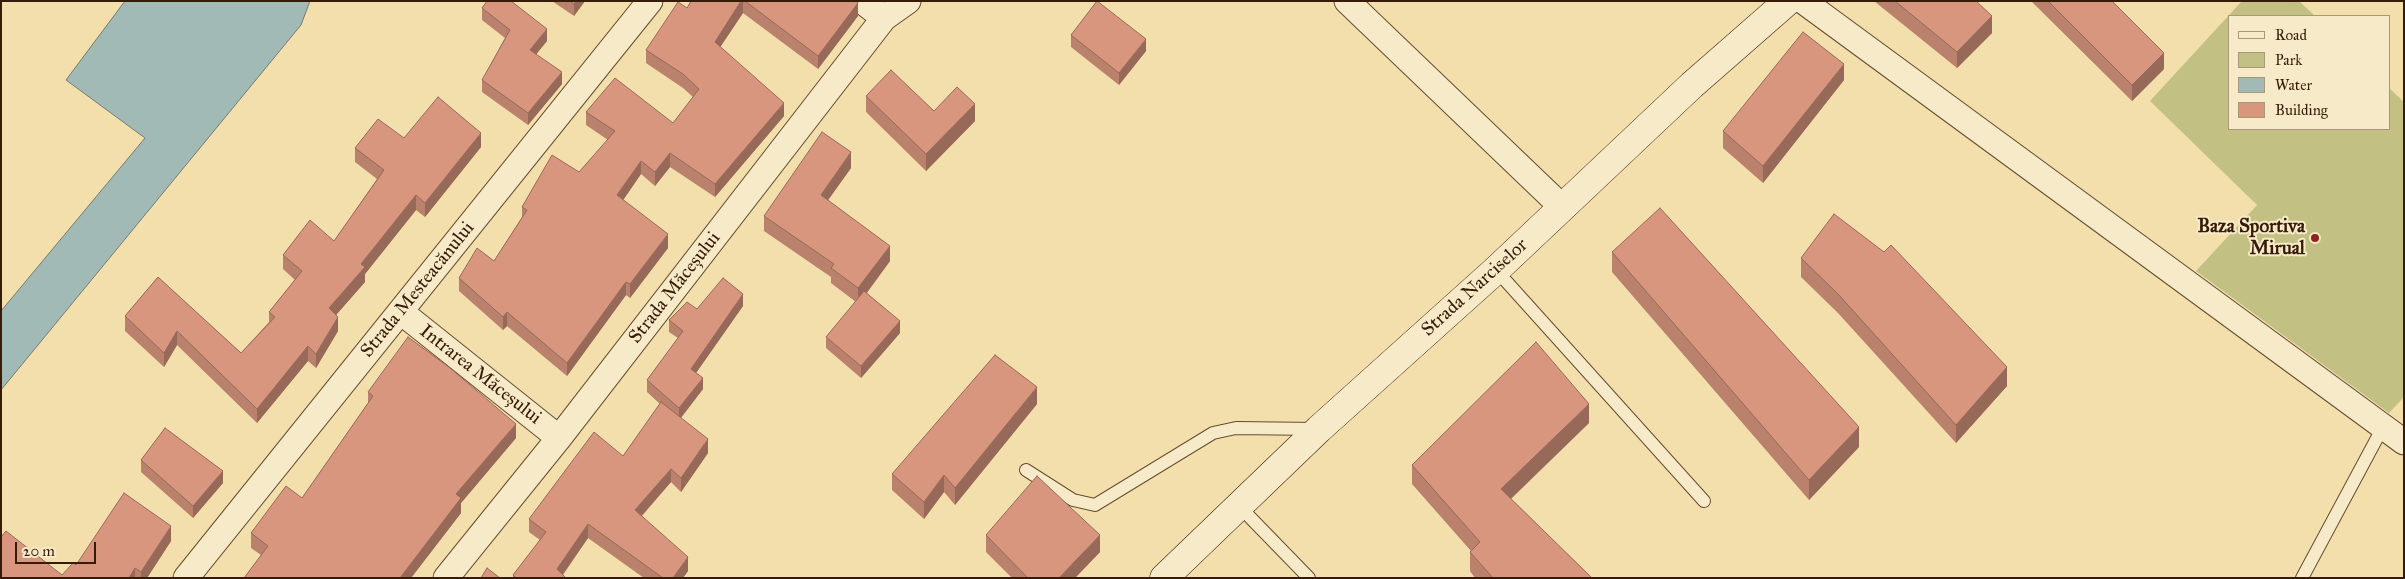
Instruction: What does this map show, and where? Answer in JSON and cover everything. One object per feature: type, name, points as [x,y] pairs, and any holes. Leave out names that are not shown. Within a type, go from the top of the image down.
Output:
[{"type":"main road","name":"Strada Narciselor","points":[[1164,578],[1319,429],[1496,270],[1692,85],[1788,1]]},
{"type":"street","name":"Strada Mesteacănului","points":[[186,578],[650,1]]},
{"type":"street","points":[[862,1],[884,18]]},
{"type":"street","name":"Strada Măceșului","points":[[446,578],[560,438],[884,18],[908,1]]},
{"type":"street","points":[[1347,1],[1562,207]]},
{"type":"street","points":[[1803,1],[2404,442]]},
{"type":"street","name":"Intrarea Măceșului","points":[[401,312],[560,438]]},
{"type":"lane","points":[[1496,270],[1704,500]]},
{"type":"lane","points":[[2302,578],[2383,427]]},
{"type":"lane","points":[[1026,470],[1072,500],[1095,505],[1213,433],[1236,428],[1319,429]]},
{"type":"lane","points":[[1239,506],[1309,578]]},
{"type":"green space","name":"Baza Sportiva Mirual","points":[[2242,1],[2299,1],[2314,15],[2229,15]]},
{"type":"green space","name":"Baza Sportiva Mirual","points":[[2228,16],[2228,130],[2390,130],[2390,89],[2404,102],[2404,397],[2389,413],[2196,271],[2257,205],[2150,101]]},
{"type":"water","points":[[125,1],[310,1],[301,25],[1,390],[1,311],[145,138],[66,80]]},
{"type":"building","points":[[487,1],[511,1],[547,29],[530,50],[562,72],[528,113],[482,80],[510,30],[482,8]]},
{"type":"building","points":[[691,1],[741,1],[715,42],[784,103],[715,184],[670,153],[655,172],[641,161],[617,195],[668,234],[630,284],[626,282],[567,363],[507,312],[503,317],[459,278],[477,248],[494,261],[527,210],[522,207],[552,155],[579,172],[615,131],[586,112],[615,78],[673,123],[699,89],[683,74],[646,50],[678,2],[687,8]]},
{"type":"building","points":[[745,1],[857,1],[858,3],[818,56]]},
{"type":"building","points":[[1097,1],[1146,39],[1119,73],[1071,35]]},
{"type":"building","points":[[1895,1],[1976,1],[1992,16],[1957,52]]},
{"type":"building","points":[[2048,1],[2112,1],[2164,53],[2132,85]]},
{"type":"building","points":[[1803,32],[1844,64],[1763,166],[1723,131]]},
{"type":"building","points":[[891,70],[934,111],[957,87],[975,104],[926,154],[866,96]]},
{"type":"building","points":[[438,97],[481,133],[425,203],[416,195],[361,264],[365,267],[329,308],[338,317],[316,354],[308,346],[257,409],[177,331],[164,353],[125,316],[158,277],[241,353],[275,317],[269,312],[302,271],[283,255],[310,220],[334,241],[384,170],[355,148],[378,119],[404,138]]},
{"type":"building","points":[[822,132],[851,152],[821,195],[890,246],[858,288],[831,268],[834,264],[764,216]]},
{"type":"building","points":[[1660,208],[1859,427],[1809,480],[1612,252]]},
{"type":"building","points":[[1834,214],[1884,252],[1891,245],[2007,367],[1956,425],[1838,294],[1801,258]]},
{"type":"building","points":[[723,278],[743,294],[691,369],[703,378],[679,408],[647,380],[683,331],[669,320],[687,302],[697,309]]},
{"type":"building","points":[[864,291],[900,321],[861,366],[826,337]]},
{"type":"building","points":[[408,337],[450,368],[516,424],[456,494],[461,498],[400,578],[244,578],[268,546],[251,533],[286,486],[302,498],[373,396],[368,392]]},
{"type":"building","points":[[1536,342],[1589,404],[1501,489],[1592,578],[1493,578],[1470,552],[1480,542],[1412,465]]},
{"type":"building","points":[[995,355],[1037,387],[955,488],[944,475],[924,502],[892,474]]},
{"type":"building","points":[[661,402],[708,439],[681,478],[671,469],[635,510],[688,557],[673,578],[663,578],[588,524],[557,569],[566,578],[516,578],[513,575],[546,532],[529,519],[594,432],[623,456]]},
{"type":"building","points":[[165,428],[223,471],[193,506],[141,460]]},
{"type":"building","points":[[1037,476],[1100,535],[1059,578],[1028,578],[986,535]]},
{"type":"building","points":[[124,493],[171,526],[141,572],[135,568],[129,578],[1,578],[1,537],[6,531],[62,575],[73,563],[76,565]]},
{"type":"building","points":[[487,568],[500,578],[481,578]]},
{"type":"place","name":"Baza Sportiva Mirual","points":[[2315,238]]}]
